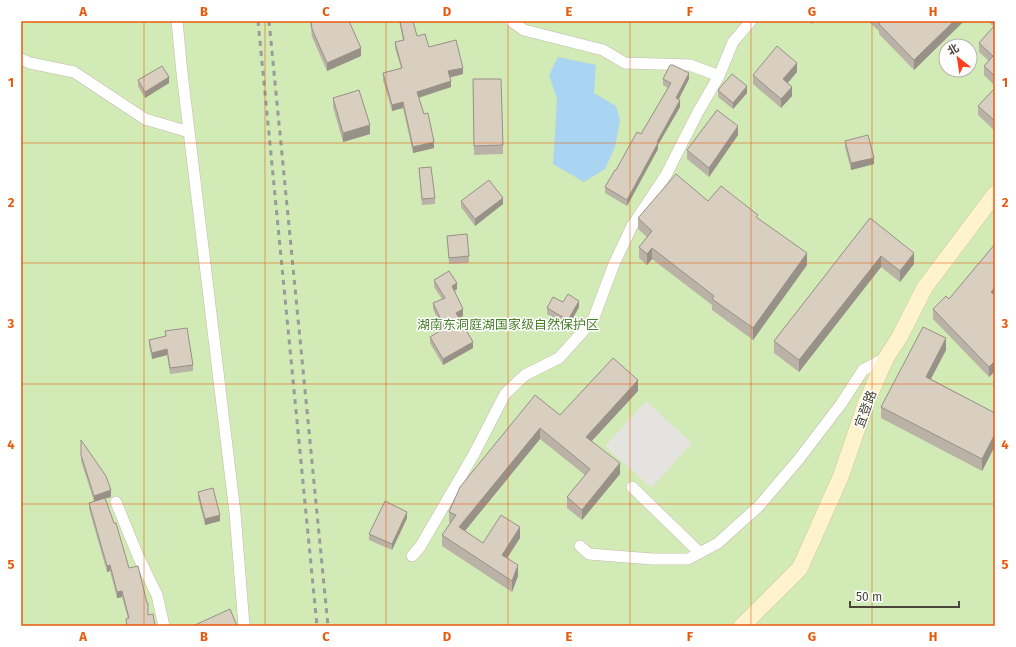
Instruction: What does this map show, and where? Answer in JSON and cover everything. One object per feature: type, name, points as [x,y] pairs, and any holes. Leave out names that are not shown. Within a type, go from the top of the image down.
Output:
[{"type":"street","points":[[178,21],[182,73],[235,513],[244,626]]},
{"type":"street","points":[[511,21],[524,30],[603,50],[625,63],[690,65],[719,76]]},
{"type":"street","points":[[412,556],[420,547],[470,461],[505,394],[524,375],[559,358],[593,320],[614,264],[632,226],[666,175],[698,112],[719,76],[733,42],[751,21]]},
{"type":"street","points":[[21,59],[30,63],[74,72],[145,119],[189,132]]},
{"type":"street","name":"宜登路","points":[[742,626],[800,568],[841,476],[866,403],[886,358],[925,287],[995,194]]},
{"type":"street","points":[[580,546],[589,554],[652,559],[688,559],[718,544],[759,506],[841,404],[863,370],[886,358]]},
{"type":"street","points":[[632,487],[700,553]]},
{"type":"street","points":[[116,502],[138,556],[157,594],[164,626]]},
{"type":"green space","name":"湖南东洞庭湖国家级自然保护区","points":[[21,21],[995,21],[995,626],[21,626]]},
{"type":"shaded area","points":[[646,401],[692,443],[651,488],[605,446]]},
{"type":"water","points":[[558,57],[596,65],[594,93],[616,106],[620,120],[615,147],[605,169],[584,182],[553,164],[557,99],[549,75]]},
{"type":"building","points":[[311,21],[349,21],[361,48],[327,63],[312,29]]},
{"type":"building","points":[[400,21],[413,21],[417,36],[425,34],[429,47],[456,40],[463,68],[448,71],[451,81],[417,92],[424,114],[428,113],[434,142],[413,147],[403,102],[392,105],[383,73],[402,68],[395,42],[404,40]]},
{"type":"building","points":[[878,21],[954,21],[914,60],[879,24],[880,23]]},
{"type":"building","points":[[995,25],[995,76],[984,66],[993,56],[979,43]]},
{"type":"building","points":[[777,46],[797,63],[783,79],[792,87],[781,99],[753,75]]},
{"type":"building","points":[[670,65],[689,73],[676,98],[680,100],[627,200],[605,187],[637,132],[641,134],[671,83],[663,79]]},
{"type":"building","points":[[162,66],[169,77],[145,92],[138,80]]},
{"type":"building","points":[[732,74],[747,86],[733,103],[718,90]]},
{"type":"building","points":[[473,79],[501,79],[503,145],[474,146]]},
{"type":"building","points":[[995,88],[995,121],[978,106]]},
{"type":"building","points":[[359,90],[370,125],[343,133],[333,98]]},
{"type":"building","points":[[717,110],[738,126],[709,168],[687,150]]},
{"type":"building","points":[[868,135],[874,158],[851,163],[845,141]]},
{"type":"building","points":[[431,167],[435,198],[422,199],[419,168]]},
{"type":"building","points":[[676,174],[708,201],[721,186],[758,215],[756,217],[807,253],[753,328],[712,299],[714,296],[652,248],[647,254],[639,247],[652,231],[638,218]]},
{"type":"building","points":[[489,180],[503,198],[475,219],[461,201]]},
{"type":"building","points":[[870,218],[914,253],[900,271],[881,256],[799,360],[774,341]]},
{"type":"building","points":[[467,234],[469,256],[449,258],[447,236]]},
{"type":"building","points":[[995,244],[995,287],[991,292],[995,295],[995,361],[989,367],[933,309],[946,296],[949,299]]},
{"type":"building","points":[[449,271],[457,283],[452,286],[463,309],[456,313],[473,342],[443,359],[430,337],[445,328],[433,303],[445,298],[434,280]]},
{"type":"building","points":[[568,294],[579,301],[568,320],[547,308],[553,297],[563,302]]},
{"type":"building","points":[[923,327],[946,338],[926,377],[995,413],[995,434],[982,459],[881,407]]},
{"type":"building","points":[[187,328],[193,365],[170,368],[167,349],[152,353],[149,340],[166,336],[165,331]]},
{"type":"building","points":[[613,358],[638,380],[586,437],[620,463],[582,510],[567,497],[590,469],[540,428],[459,527],[483,543],[501,515],[520,527],[502,555],[518,565],[512,581],[442,535],[456,515],[449,512],[460,487],[535,395],[560,415]]},
{"type":"building","points":[[81,440],[106,476],[111,490],[94,496],[81,455]]},
{"type":"building","points":[[213,488],[220,515],[205,519],[198,492]]},
{"type":"building","points":[[105,498],[114,523],[116,523],[129,568],[138,566],[148,603],[148,615],[153,614],[155,626],[127,626],[126,619],[129,618],[122,591],[117,592],[110,565],[107,566],[89,503]]},
{"type":"building","points":[[385,501],[407,512],[392,544],[369,534]]},
{"type":"building","points":[[230,609],[237,626],[195,625]]},
{"type":"railway","points":[[258,21],[317,626]]},
{"type":"railway","points":[[269,21],[328,626]]}]
